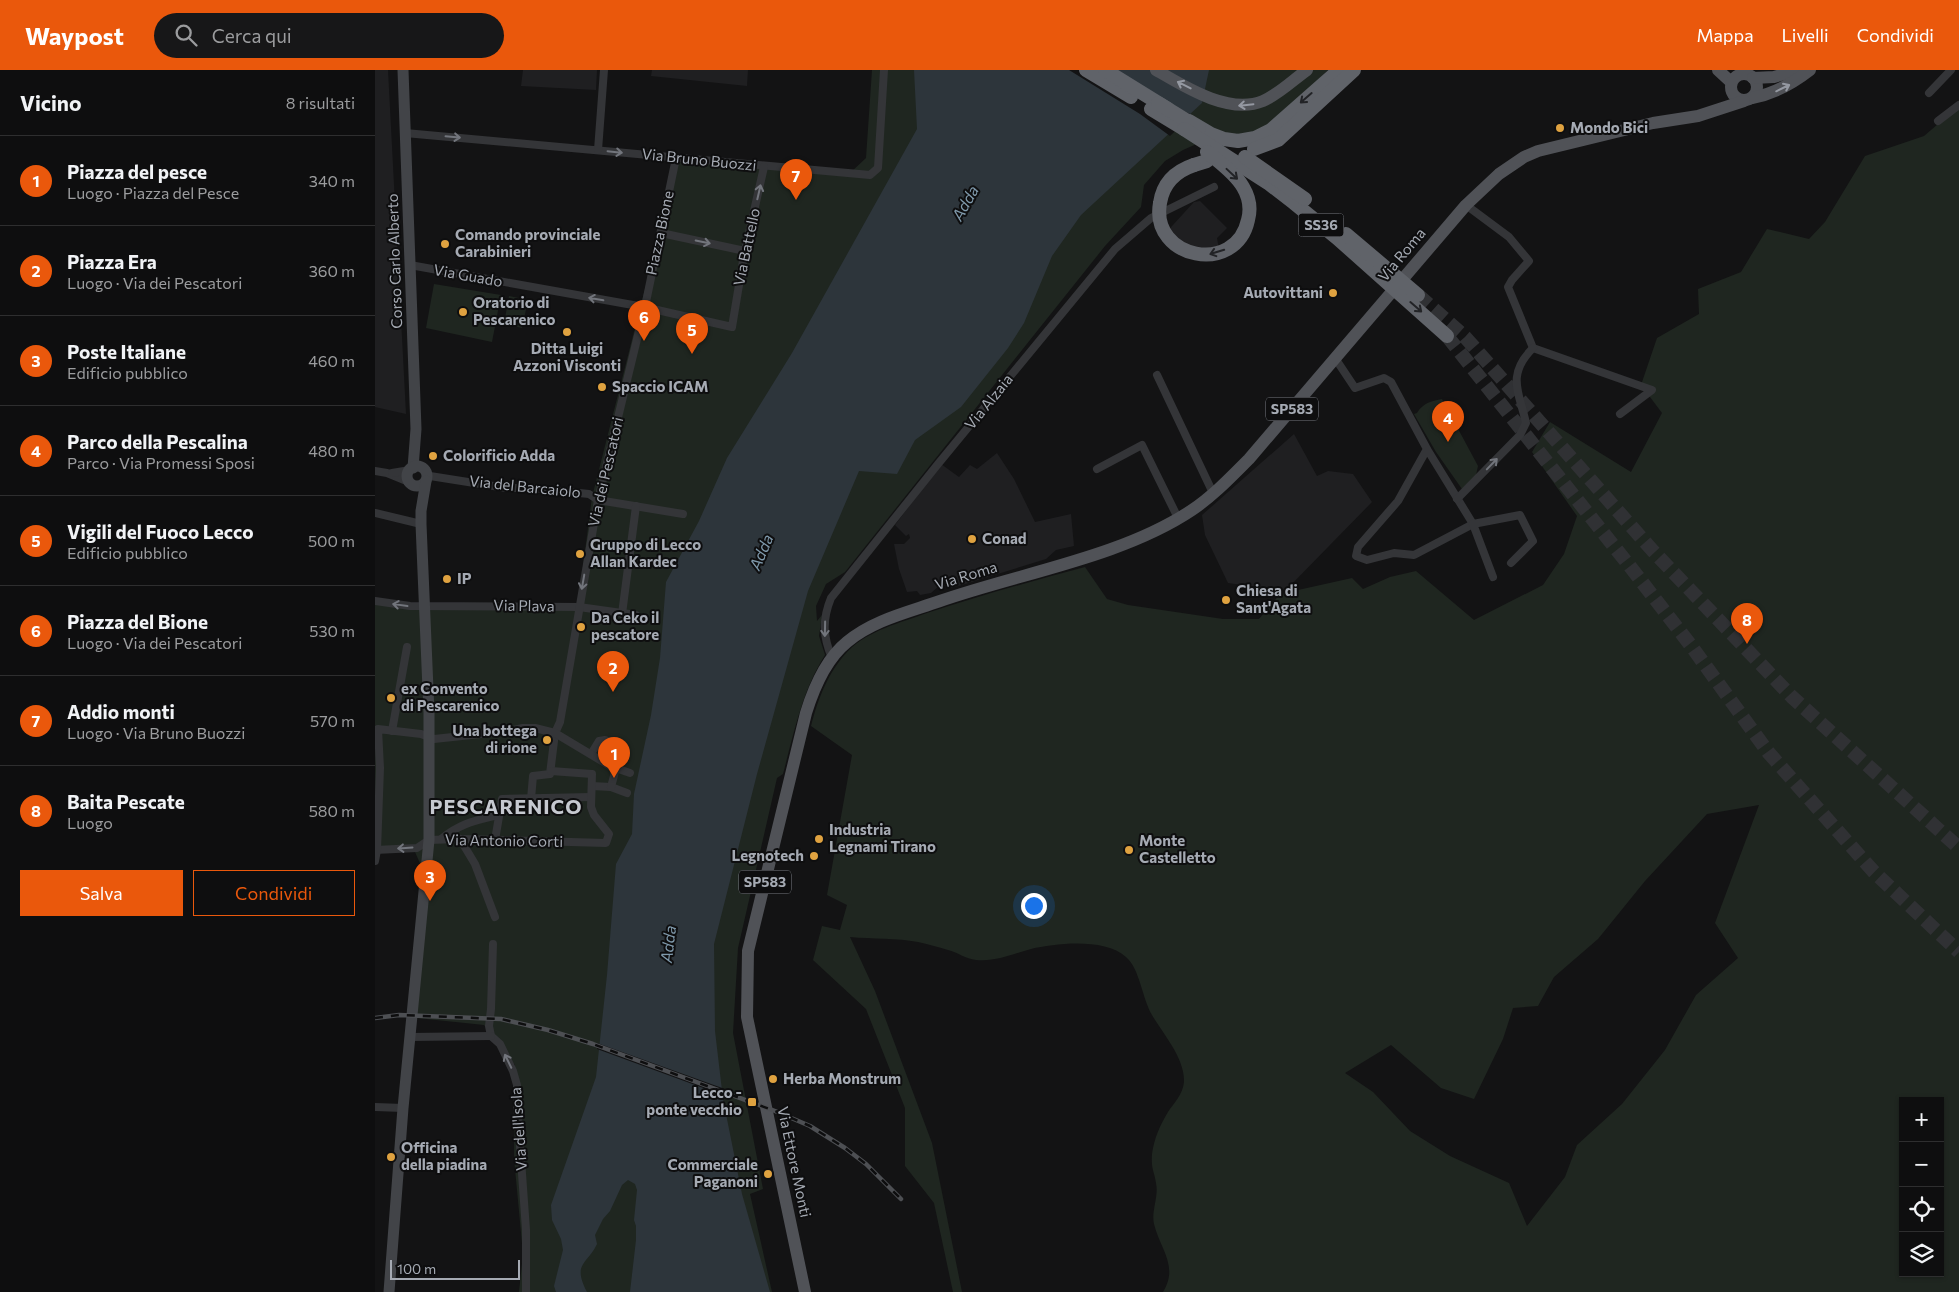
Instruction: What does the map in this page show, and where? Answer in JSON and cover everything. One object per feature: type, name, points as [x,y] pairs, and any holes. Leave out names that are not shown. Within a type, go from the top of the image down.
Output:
[{"type":"highway","name":"SS36","points":[[1086,70],[1260,178],[1294,203],[1447,336]]},
{"type":"highway","name":"SS36","points":[[1105,70],[1283,183],[1418,295]]},
{"type":"highway","points":[[1158,103],[1211,134],[1227,140],[1252,139],[1274,127],[1339,70]]},
{"type":"highway","points":[[1254,149],[1278,140],[1354,70]]},
{"type":"highway","points":[[1183,129],[1239,181],[1247,196],[1249,213],[1244,232],[1233,245],[1218,253],[1198,254],[1182,249],[1167,236],[1160,220],[1159,204],[1166,185],[1178,173],[1201,163]]},
{"type":"main road","name":"Corso Carlo Alberto","points":[[398,70],[403,92]]},
{"type":"main road","name":"Corso Carlo Alberto","points":[[389,1292],[403,1108],[429,840],[429,736],[425,605],[421,511],[416,476],[411,265],[403,70]]},
{"type":"main road","points":[[1156,70],[1216,101],[1230,105],[1254,104],[1276,92],[1307,70]]},
{"type":"main road","points":[[1718,70],[1731,85],[1735,98],[1748,100],[1757,89],[1746,74]]},
{"type":"main road","points":[[1711,112],[1725,100],[1737,75],[1774,77],[1798,70]]},
{"type":"main road","name":"Via Roma","points":[[805,717],[814,689],[832,658],[851,638],[880,622],[949,598],[1112,548],[1149,533],[1178,518],[1213,493],[1256,451],[1466,205],[1499,174],[1517,161],[1538,151],[1653,123],[1711,112],[1763,96],[1793,83],[1810,70]]},
{"type":"main road","name":"Via Ettore Monti","points":[[805,717],[748,951],[747,980],[747,1017],[805,1292]]},
{"type":"street","points":[[598,150],[604,70]]},
{"type":"street","name":"Via Bruno Buozzi","points":[[405,133],[764,167],[870,175],[878,168],[884,70]]},
{"type":"street","points":[[1929,93],[1951,70]]},
{"type":"street","points":[[1939,121],[1959,105]]},
{"type":"street","name":"Piazza Bione","points":[[645,307],[676,158]]},
{"type":"street","name":"Via Battello","points":[[731,327],[745,251],[764,167]]},
{"type":"street","name":"Via Alzaia","points":[[832,658],[825,642],[824,632],[826,614],[831,598],[933,470],[1115,250],[1151,218],[1214,188]]},
{"type":"street","points":[[1466,205],[1509,237],[1529,261],[1508,287],[1533,348],[1652,390],[1620,414]]},
{"type":"street","points":[[661,233],[745,251]]},
{"type":"street","name":"Via Guado","points":[[411,265],[645,307],[731,327]]},
{"type":"street","name":"Via dei Pescatori","points":[[551,771],[555,733],[560,722],[598,500],[645,307]]},
{"type":"street","points":[[1457,499],[1520,435],[1526,423],[1515,386],[1517,370],[1523,357],[1533,348]]},
{"type":"street","points":[[1335,358],[1355,388],[1384,378],[1391,382],[1427,450],[1473,524],[1493,577]]},
{"type":"street","points":[[1157,375],[1213,493]]},
{"type":"street","points":[[1097,469],[1142,445],[1178,518]]},
{"type":"street","points":[[1427,450],[1399,501],[1358,547],[1356,556],[1367,560],[1394,553],[1414,555],[1473,524],[1520,515],[1533,541],[1511,563]]},
{"type":"street","points":[[375,471],[416,476]]},
{"type":"street","name":"Via del Barcaiolo","points":[[416,476],[430,476],[506,488],[530,488],[589,494],[598,500],[683,514]]},
{"type":"street","points":[[622,614],[636,506]]},
{"type":"street","points":[[375,513],[421,524]]},
{"type":"street","name":"Via Plava","points":[[375,601],[410,606],[579,607],[636,615]]},
{"type":"street","points":[[392,731],[407,648]]},
{"type":"street","points":[[375,862],[378,729],[429,736],[435,739],[509,732],[523,728],[555,733],[616,768],[630,773]]},
{"type":"street","points":[[591,754],[599,741],[605,740],[623,747]]},
{"type":"street","points":[[611,787],[616,768]]},
{"type":"street","points":[[495,840],[502,799],[531,799],[591,797],[592,774],[551,771],[550,774],[533,776],[531,799]]},
{"type":"street","points":[[592,786],[611,787],[627,793]]},
{"type":"street","name":"Via Antonio Corti","points":[[376,850],[417,848],[429,840],[441,839],[606,843],[609,834],[594,816],[591,807],[591,797]]},
{"type":"street","points":[[441,839],[456,827],[498,815]]},
{"type":"street","points":[[460,839],[475,864],[495,917]]},
{"type":"street","points":[[411,1036],[491,1036],[489,1026],[493,944]]},
{"type":"street","name":"Via dell'Isola","points":[[491,1036],[500,1044],[513,1071],[517,1085],[526,1230],[526,1292]]},
{"type":"street","points":[[375,1106],[403,1108]]},
{"type":"shaded area","points":[[375,70],[388,70],[406,414],[375,407]]},
{"type":"shaded area","points":[[523,70],[597,70],[596,90],[521,86]]},
{"type":"shaded area","points":[[652,70],[748,70],[747,86],[651,76]]},
{"type":"shaded area","points":[[872,70],[1328,70],[1295,103],[1264,128],[1245,136],[1217,135],[1183,150],[1165,161],[1144,185],[1141,207],[1105,246],[845,572],[826,584],[816,606],[817,621],[822,615],[819,636],[825,655],[810,683],[795,728],[783,774],[777,778],[738,948],[733,1033],[763,1189],[750,1194],[772,1292],[519,1292],[523,1254],[514,1158],[515,1065],[484,1025],[417,1018],[425,875],[412,845],[375,852],[375,598],[441,607],[578,605],[592,497],[678,159],[850,173],[866,158]]},
{"type":"shaded area","points":[[1959,106],[1959,1292],[1163,1292],[1167,1283],[1169,1266],[1153,1219],[1157,1188],[1152,1167],[1152,1154],[1160,1127],[1178,1098],[1184,1082],[1181,1064],[1173,1047],[1152,1015],[1131,962],[1117,951],[1094,945],[1054,945],[1031,949],[997,959],[983,960],[972,959],[918,942],[850,937],[875,991],[932,1143],[962,1292],[953,1292],[934,1203],[905,1166],[905,1108],[866,1009],[813,960],[822,926],[840,930],[847,905],[827,895],[852,755],[811,726],[829,677],[841,659],[865,638],[896,624],[1025,583],[1085,567],[1107,599],[1128,605],[1223,619],[1259,619],[1280,594],[1352,578],[1363,589],[1390,577],[1416,571],[1474,620],[1543,585],[1564,554],[1577,516],[1532,452],[1550,422],[1631,472],[1662,413],[1641,385],[1657,338],[1699,314],[1698,289],[1741,272],[1767,229],[1809,239],[1825,222],[1865,156],[1924,136]],"holes":[[[1759,805],[1715,923],[1738,958],[1696,995],[1665,1050],[1622,1104],[1577,1145],[1565,1177],[1527,1226],[1509,1183],[1450,1156],[1410,1131],[1373,1092],[1345,1073],[1391,1045],[1441,1088],[1474,1099],[1503,1039],[1513,1008],[1538,1006],[1554,977],[1598,939],[1645,881],[1707,814]]]},
{"type":"shaded area","points":[[1200,201],[1227,228],[1217,238],[1220,255],[1162,237],[1194,202]]},
{"type":"shaded area","name":"Oratorio di Pescarenico","points":[[434,284],[501,295],[492,342],[426,328]]},
{"type":"shaded area","name":"Oratorio di Pescarenico","points":[[509,296],[528,300],[522,328],[504,324]]},
{"type":"shaded area","points":[[1442,399],[1478,466],[1476,475],[1462,489],[1436,452],[1414,414],[1428,403]]},
{"type":"shaded area","points":[[1294,434],[1317,476],[1328,471],[1353,474],[1372,502],[1287,589],[1253,595],[1242,585],[1228,583],[1205,535],[1202,515]]},
{"type":"shaded area","points":[[997,453],[1014,479],[1035,522],[1071,514],[1074,546],[1056,550],[1046,559],[952,588],[940,585],[931,593],[920,595],[917,591],[907,592],[899,569],[894,544],[904,544],[910,538],[909,534],[906,536],[895,525],[941,464],[959,477],[970,465],[977,469]]},
{"type":"water","name":"Adda","points":[[914,70],[1209,70],[1202,103],[1081,215],[1052,256],[1024,323],[1008,348],[961,407],[915,440],[897,474],[859,471],[808,591],[757,774],[714,944],[715,1031],[723,1099],[742,1194],[770,1292],[630,1292],[636,1240],[634,1220],[637,1190],[635,1184],[628,1180],[622,1185],[610,1211],[603,1219],[595,1235],[597,1244],[581,1270],[587,1292],[556,1292],[554,1286],[563,1250],[561,1239],[552,1220],[551,1205],[596,1077],[616,864],[632,834],[634,794],[651,715],[660,658],[666,582],[699,521],[727,458],[792,353],[917,129]]},
{"type":"pier","points":[[1069,70],[1113,70],[1160,99],[1192,115],[1170,136],[1140,114]]},
{"type":"pier","points":[[597,1043],[725,1089],[725,1096],[597,1049]]},
{"type":"tunnel","points":[[1418,295],[1465,337],[1653,551],[1792,697],[1959,848]]},
{"type":"tunnel","points":[[1447,336],[1632,569],[1692,647],[1768,752],[1874,872],[1959,952]]},
{"type":"railway","points":[[375,1018],[399,1015],[501,1019],[548,1030],[593,1044],[775,1111],[810,1126],[866,1164],[901,1199]]},
{"type":"place","name":"Mondo Bici","points":[[1560,128]]},
{"type":"place","name":"Addio monti","points":[[796,200]]},
{"type":"place","name":"Comando provinciale Carabinieri","points":[[445,244]]},
{"type":"place","name":"Autovittani","points":[[1333,293]]},
{"type":"place","name":"Oratorio di Pescarenico","points":[[463,312]]},
{"type":"place","name":"Ditta Luigi Azzoni Visconti","points":[[567,332]]},
{"type":"place","name":"Piazza del Bione","points":[[644,341]]},
{"type":"place","name":"Vigili del Fuoco Lecco","points":[[692,354]]},
{"type":"place","name":"Spaccio ICAM","points":[[602,387]]},
{"type":"place","name":"Parco della Pescalina","points":[[1448,442]]},
{"type":"place","name":"Colorificio Adda","points":[[433,456]]},
{"type":"place","name":"Conad","points":[[972,539]]},
{"type":"place","name":"Gruppo di Lecco Allan Kardec","points":[[580,554]]},
{"type":"place","name":"IP","points":[[447,579]]},
{"type":"place","name":"Chiesa di Sant'Agata","points":[[1226,600]]},
{"type":"place","name":"Da Ceko il pescatore","points":[[581,627]]},
{"type":"place","name":"Baita Pescate","points":[[1747,644]]},
{"type":"place","name":"Piazza Era","points":[[613,692]]},
{"type":"place","name":"ex Convento di Pescarenico","points":[[391,698]]},
{"type":"place","name":"Una bottega di rione","points":[[547,740]]},
{"type":"place","name":"Piazza del pesce","points":[[614,778]]},
{"type":"place","name":"Industria Legnami Tirano","points":[[819,839]]},
{"type":"place","name":"Monte Castelletto","points":[[1129,850]]},
{"type":"place","name":"Legnotech","points":[[814,856]]},
{"type":"place","name":"Poste Italiane","points":[[430,901]]},
{"type":"place","name":"Herba Monstrum","points":[[773,1079]]},
{"type":"place","name":"Lecco - ponte vecchio","points":[[752,1102]]},
{"type":"place","name":"Officina della piadina","points":[[391,1157]]},
{"type":"place","name":"Commerciale Paganoni","points":[[768,1174]]},
{"type":"district","name":"PESCARENICO","points":[[506,807]]}]
